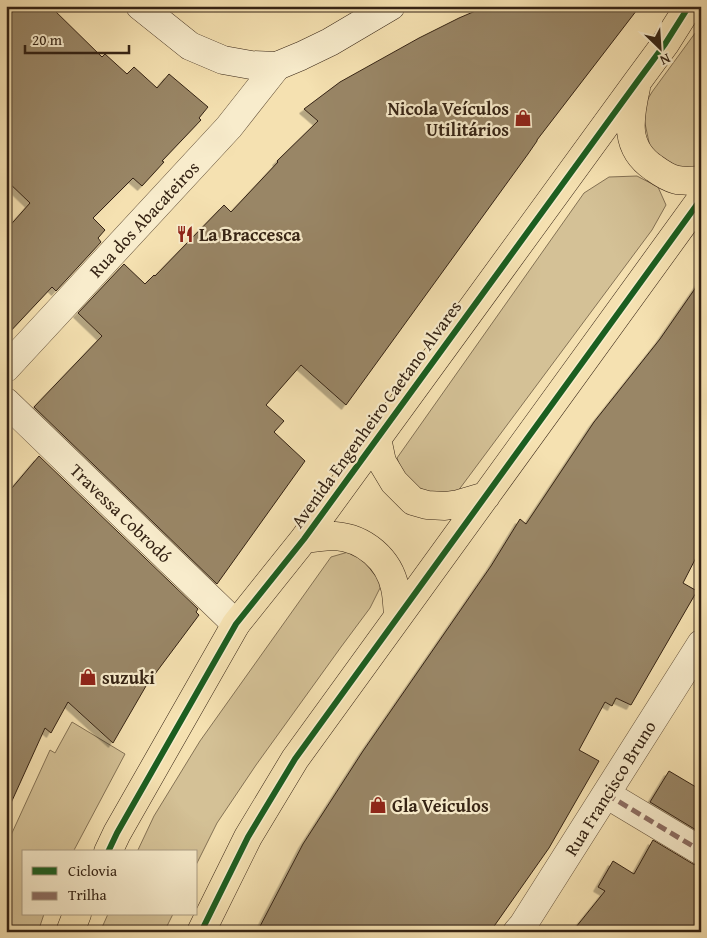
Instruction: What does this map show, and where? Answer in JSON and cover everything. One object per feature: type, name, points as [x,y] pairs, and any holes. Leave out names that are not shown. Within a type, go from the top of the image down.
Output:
[{"type":"main road","name":"Avenida Engenheiro Caetano Alvares","points":[[109,850],[236,624],[304,539],[638,82],[689,6]]},
{"type":"main road","points":[[638,82],[631,110],[631,131],[634,145],[640,157],[650,166],[677,181],[701,180]]},
{"type":"main road","points":[[201,932],[248,837],[295,758],[701,200]]},
{"type":"main road","points":[[377,438],[382,462],[394,482],[413,500],[427,505],[445,506],[486,496]]},
{"type":"main road","points":[[304,539],[335,536],[355,540],[375,552],[390,572],[396,588],[398,615]]},
{"type":"main road","points":[[70,932],[76,916]]},
{"type":"street","points":[[140,6],[190,46],[224,60],[251,65],[277,66],[330,42],[391,6]]},
{"type":"street","name":"Rua dos Abacateiros","points":[[6,368],[230,127],[277,66]]},
{"type":"street","name":"Travessa Cobrodó","points":[[6,402],[236,624]]},
{"type":"street","name":"Rua Francisco Bruno","points":[[517,932],[701,644]]},
{"type":"street","points":[[606,794],[701,850]]},
{"type":"shaded area","points":[[701,25],[701,162],[696,169],[676,169],[651,152],[642,109],[652,92]]},
{"type":"shaded area","points":[[637,176],[658,187],[666,205],[652,230],[455,495],[433,495],[405,480],[397,458],[584,193],[609,177]]},
{"type":"shaded area","points":[[355,550],[382,584],[370,608],[256,765],[217,823],[198,861],[198,850],[138,850],[154,816],[200,741],[331,557]]},
{"type":"shaded area","points":[[72,722],[125,754],[74,850],[22,850],[22,916],[43,916],[38,932],[6,932],[6,846],[50,750],[55,753]]},
{"type":"shaded area","points":[[107,916],[172,916],[164,932],[100,932]]},
{"type":"building","points":[[6,6],[50,6],[102,57],[105,54],[127,74],[134,67],[157,88],[169,74],[208,107],[199,118],[201,120],[162,161],[164,162],[142,186],[133,178],[93,218],[105,230],[98,238],[101,242],[56,291],[52,287],[6,336],[6,230],[30,203],[6,180]]},
{"type":"building","points":[[487,6],[640,6],[537,140],[346,405],[301,365],[266,405],[284,421],[274,432],[305,461],[217,584],[34,407],[102,336],[78,313],[124,264],[145,284],[224,205],[231,212],[277,161],[318,121],[304,109],[340,82],[419,38]]},
{"type":"building","points":[[701,280],[701,548],[683,583],[697,591],[631,705],[616,698],[612,706],[605,702],[579,750],[599,761],[549,848],[490,932],[257,932],[303,844],[363,751],[491,566],[520,519],[526,524],[594,422],[660,339]]},
{"type":"building","points":[[39,456],[198,609],[196,612],[199,615],[146,686],[113,743],[68,702],[51,733],[45,728],[6,814],[6,495]]},
{"type":"building","points":[[669,771],[701,790],[701,833],[650,802]]},
{"type":"building","points":[[653,840],[701,867],[701,932],[572,932],[605,891],[598,887],[613,861],[634,874]]},
{"type":"marked path","points":[[606,794],[701,851]]},
{"type":"cycle path","points":[[109,850],[236,624],[304,539],[665,44],[689,6]]},
{"type":"cycle path","points":[[201,932],[248,837],[295,759],[701,199]]},
{"type":"place","name":"Nicola Veículos Utilitários","points":[[523,118]]},
{"type":"place","name":"La Braccesca","points":[[185,234]]},
{"type":"place","name":"suzuki","points":[[88,677]]},
{"type":"place","name":"Gla Veiculos","points":[[378,805]]}]
